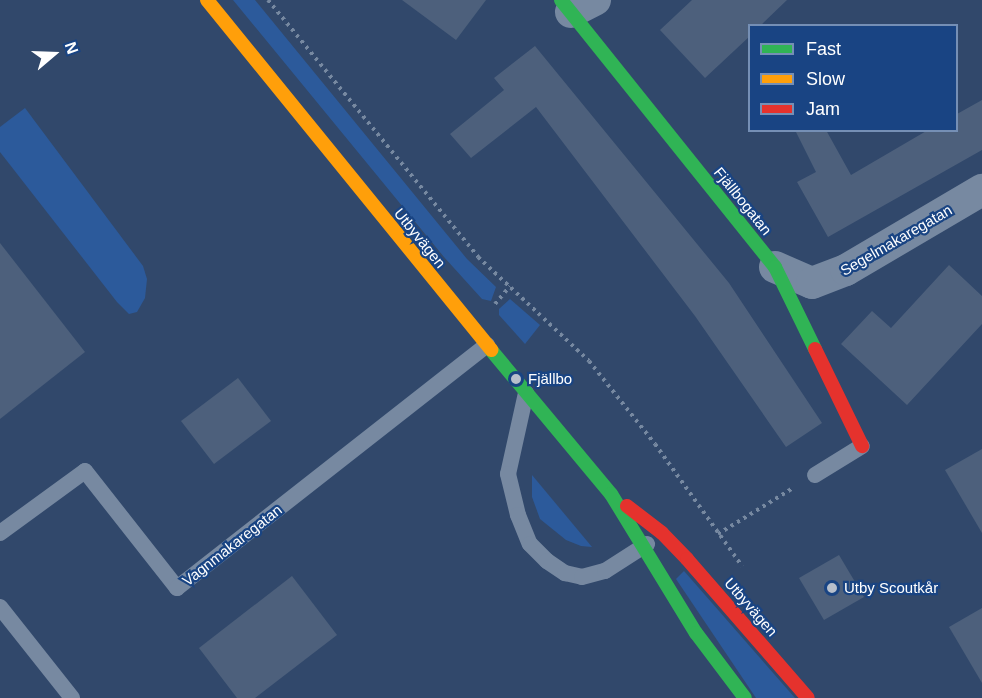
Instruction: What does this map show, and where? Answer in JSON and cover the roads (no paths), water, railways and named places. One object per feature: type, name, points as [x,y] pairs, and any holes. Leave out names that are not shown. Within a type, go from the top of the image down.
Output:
[{"type":"street","name":"Utbyvägen","points":[[207,0],[526,393],[611,494],[696,633],[745,698]]},
{"type":"street","name":"Fjällbogatan","points":[[576,4],[775,267],[862,446]]},
{"type":"street","name":"Segelmakaregatan","points":[[775,267],[812,283],[835,274],[982,190]]},
{"type":"street","name":"Utbyvägen","points":[[611,494],[662,533],[808,698]]},
{"type":"lane","name":"Vagnmakaregatan","points":[[0,533],[85,471],[177,588],[487,345]]},
{"type":"lane","points":[[526,393],[508,474],[518,515],[530,544],[565,573],[582,577],[605,571],[662,533]]},
{"type":"lane","points":[[815,475],[862,446]]},
{"type":"lane","points":[[0,607],[72,698]]},
{"type":"place","name":"Fjällbo","points":[[516,379]]},
{"type":"place","name":"Utby Scoutkår","points":[[832,588]]}]
